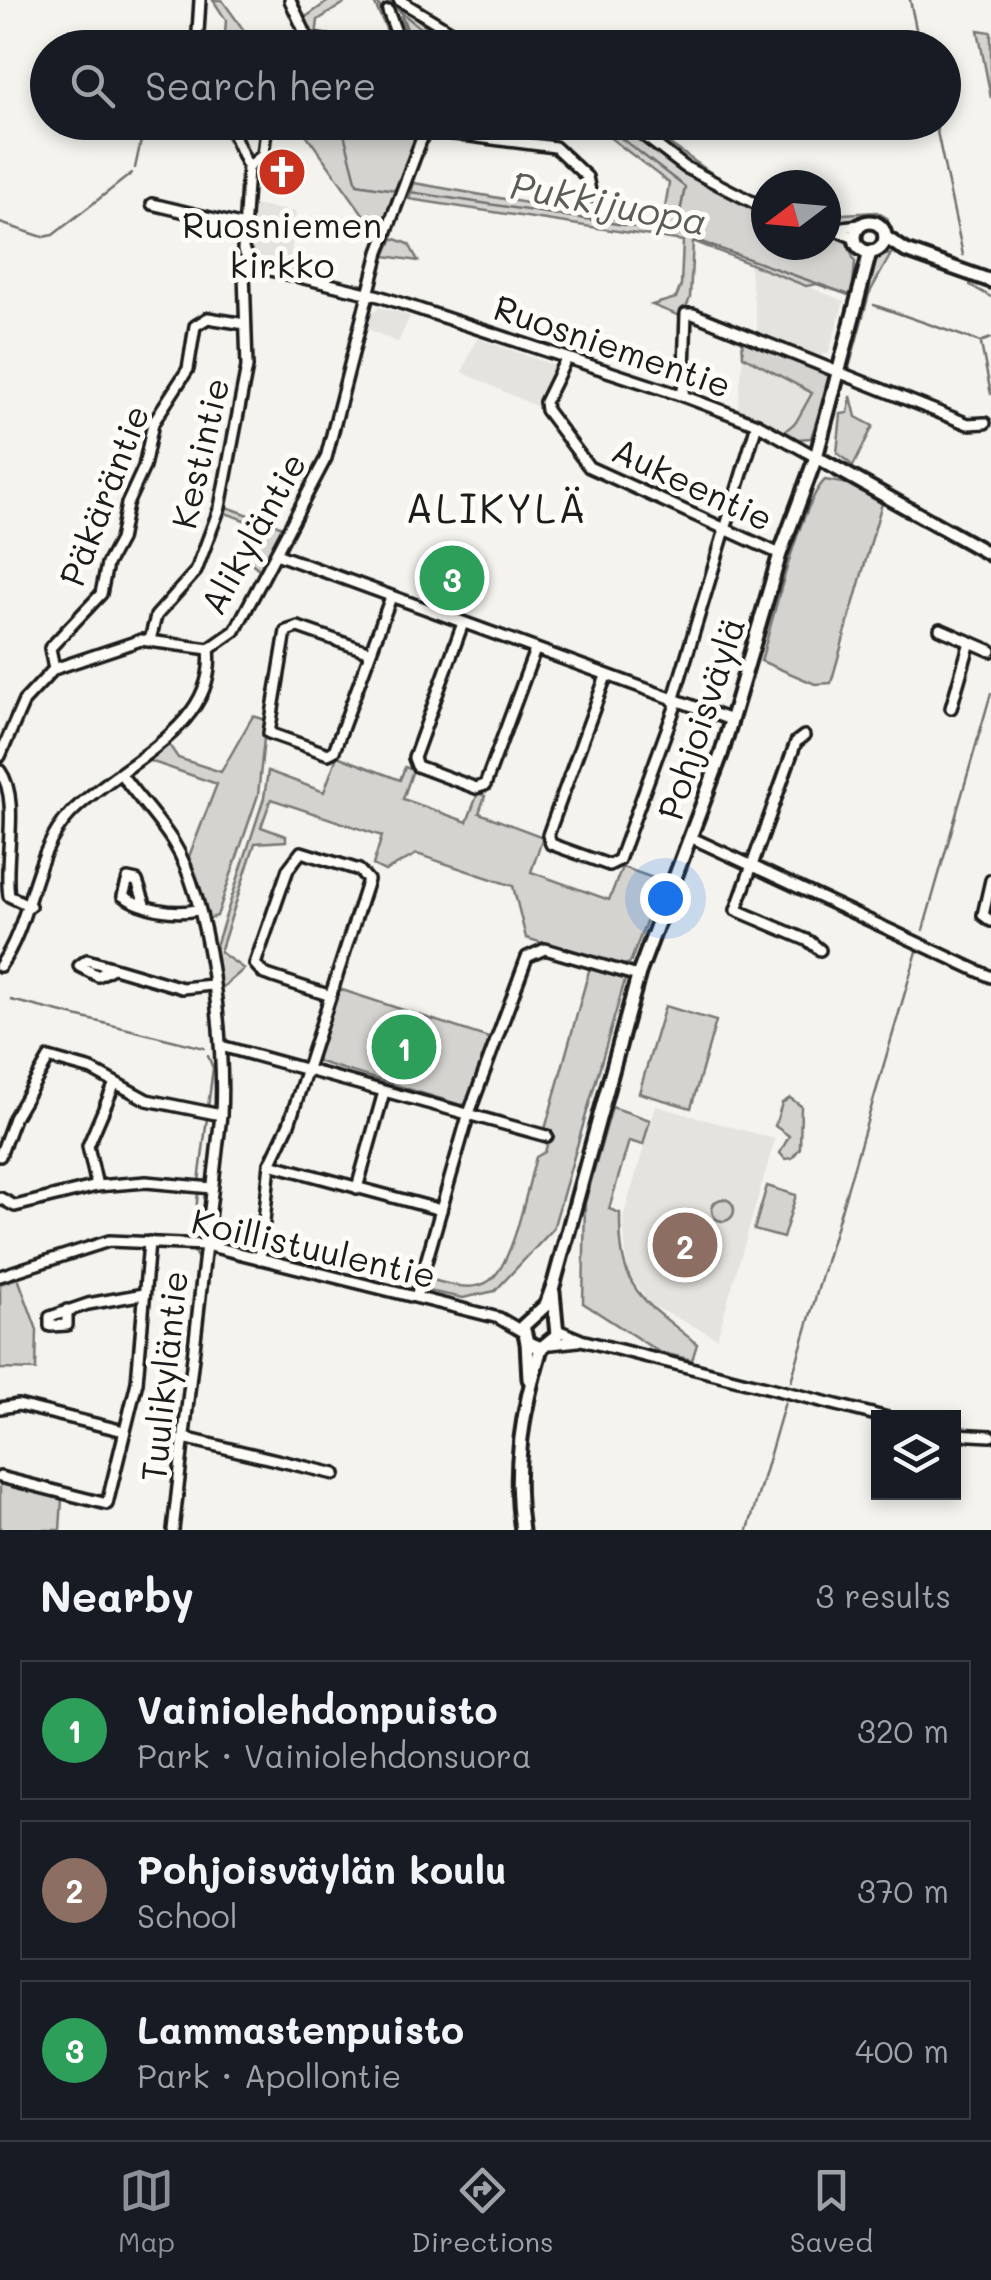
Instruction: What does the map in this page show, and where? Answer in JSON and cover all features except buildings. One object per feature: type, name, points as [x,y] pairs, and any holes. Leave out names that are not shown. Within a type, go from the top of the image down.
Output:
[{"type":"main road","points":[[865,246],[860,225],[876,223],[885,236],[906,251]]},
{"type":"main road","points":[[865,246],[885,236]]},
{"type":"main road","points":[[865,246],[906,251],[991,281]]},
{"type":"main road","name":"Pohjoisväylä","points":[[525,1337],[554,1283],[638,976],[731,720],[780,554],[816,458],[860,284],[865,246]]},
{"type":"main road","name":"Ruosniementie","points":[[816,458],[991,555]]},
{"type":"main road","name":"Pohjoisväylä","points":[[554,1283],[555,1325]]},
{"type":"main road","points":[[529,1388],[555,1325],[534,1316]]},
{"type":"main road","points":[[522,1530],[518,1470],[529,1388],[525,1337],[546,1346]]},
{"type":"street","points":[[198,30],[200,0]]},
{"type":"street","points":[[290,0],[304,30]]},
{"type":"street","points":[[399,0],[446,30]]},
{"type":"street","points":[[388,11],[395,30]]},
{"type":"street","points":[[236,140],[248,167],[263,155],[265,140]]},
{"type":"street","points":[[368,293],[394,206],[420,140]]},
{"type":"street","points":[[512,140],[555,147],[587,176],[590,196]]},
{"type":"street","points":[[650,140],[685,167],[751,201]]},
{"type":"street","name":"Kestintie","points":[[150,640],[156,616],[196,571],[220,506],[245,385],[244,272],[250,261],[244,250],[248,167]]},
{"type":"street","points":[[152,204],[244,226]]},
{"type":"street","points":[[841,226],[860,225]]},
{"type":"street","points":[[841,233],[865,246]]},
{"type":"street","name":"Ruosniementie","points":[[250,261],[258,267],[368,293],[684,396],[757,424],[816,458]]},
{"type":"street","name":"Alikyläntie","points":[[54,669],[150,640],[209,648],[234,631],[326,458],[368,293]]},
{"type":"street","points":[[684,396],[686,314],[968,424],[985,423]]},
{"type":"street","name":"Päkäräntie","points":[[54,669],[50,648],[101,594],[107,564],[120,540],[127,504],[144,468],[153,423],[188,369],[195,326],[208,318],[245,324]]},
{"type":"street","name":"Aukeentie","points":[[566,359],[544,402],[589,467],[780,554]]},
{"type":"street","points":[[606,676],[548,835],[551,844],[609,866],[620,860],[675,701],[757,424]]},
{"type":"street","points":[[276,554],[731,720]]},
{"type":"street","points":[[370,652],[298,627],[286,631],[269,733],[328,754],[334,751],[392,596]]},
{"type":"street","points":[[463,623],[414,758],[417,766],[476,788],[485,785],[535,650]]},
{"type":"street","points":[[940,630],[991,651]]},
{"type":"street","points":[[951,708],[970,642]]},
{"type":"street","points":[[0,966],[30,906],[53,837],[71,813],[186,719],[202,697],[210,672],[209,648]]},
{"type":"street","points":[[0,756],[24,701],[54,669]]},
{"type":"street","points":[[804,736],[796,742],[751,865],[738,914],[810,941],[820,950]]},
{"type":"street","points":[[0,771],[8,782],[10,800],[4,871],[9,896],[30,906]]},
{"type":"street","name":"Tuulikyläntie","points":[[121,774],[173,842],[197,910],[221,1046],[221,1115],[174,1530]]},
{"type":"street","points":[[690,837],[991,976]]},
{"type":"street","points":[[260,1258],[270,1164],[289,1124],[368,880],[359,870],[301,852],[288,869],[255,964],[264,974],[328,995]]},
{"type":"street","points":[[991,880],[983,915],[991,921]]},
{"type":"street","points":[[145,904],[173,912],[197,910]]},
{"type":"street","points":[[416,1297],[468,1116],[532,952],[545,949],[638,976]]},
{"type":"street","points":[[113,968],[182,988],[212,985]]},
{"type":"street","points":[[221,1046],[547,1136]]},
{"type":"street","points":[[0,1156],[14,1118],[49,1058],[84,1066],[147,1100],[221,1115]]},
{"type":"street","points":[[98,1186],[88,1146],[115,1083]]},
{"type":"street","points":[[356,1188],[384,1092]]},
{"type":"street","points":[[270,1164],[441,1210]]},
{"type":"street","points":[[1,1202],[28,1205],[98,1186],[146,1182],[212,1188]]},
{"type":"street","name":"Koillistuulentie","points":[[0,1276],[109,1242],[206,1245],[499,1318],[534,1316]]},
{"type":"street","points":[[0,1478],[106,1504],[137,1382],[150,1242]]},
{"type":"street","points":[[67,1310],[144,1294]]},
{"type":"street","name":"Koillistuulentie","points":[[499,1318],[525,1337]]},
{"type":"street","points":[[555,1325],[581,1340],[871,1414]]},
{"type":"street","points":[[546,1346],[581,1340]]},
{"type":"street","points":[[0,1408],[18,1405],[124,1431]]},
{"type":"street","points":[[961,1434],[991,1436]]},
{"type":"street","points":[[184,1438],[334,1474]]},
{"type":"shaded area","points":[[213,0],[222,0],[244,30],[225,30],[226,20]]},
{"type":"shaded area","points":[[330,0],[349,0],[318,20],[317,30],[308,30],[303,19]]},
{"type":"shaded area","points":[[373,0],[392,0],[432,30],[405,30],[400,17],[384,7],[387,30]]},
{"type":"shaded area","points":[[978,30],[991,32],[991,98]]},
{"type":"shaded area","points":[[310,140],[415,140],[378,235]]},
{"type":"shaded area","points":[[613,140],[642,140],[699,182],[751,207],[751,260],[841,260],[841,237],[845,238],[855,262],[852,296],[817,284],[806,286],[693,241],[690,298],[682,317],[652,305],[676,298],[681,285],[683,241],[409,199],[414,183],[652,225],[663,221],[669,183]]},
{"type":"shaded area","points":[[655,140],[664,140],[751,197],[682,160]]},
{"type":"shaded area","points":[[252,205],[296,212],[290,264],[259,257],[252,250]]},
{"type":"shaded area","points":[[877,212],[887,218],[895,241],[874,218],[841,221],[841,214]]},
{"type":"shaded area","points":[[393,238],[409,244],[418,261],[385,256]]},
{"type":"shaded area","points":[[891,254],[869,294],[849,368],[847,362],[873,257]]},
{"type":"shaded area","points":[[749,263],[844,301],[829,352],[818,357],[758,333]]},
{"type":"shaded area","points":[[379,307],[410,316],[398,343],[368,329],[371,314]]},
{"type":"shaded area","points":[[742,336],[831,376],[811,438],[798,439],[785,431],[796,422],[812,393],[743,356]]},
{"type":"shaded area","points":[[477,338],[553,365],[555,373],[535,406],[462,372]]},
{"type":"shaded area","points":[[743,356],[812,393],[796,422],[785,431],[738,408]]},
{"type":"shaded area","points":[[851,396],[856,417],[873,426],[853,466],[837,453],[841,414],[848,413]]},
{"type":"shaded area","points":[[825,480],[848,484],[882,503],[831,683],[815,684],[761,661],[797,538]]},
{"type":"shaded area","points":[[224,506],[283,527],[260,570],[248,560],[256,532],[252,523],[223,512]]},
{"type":"shaded area","points":[[253,716],[266,720],[258,795],[217,916],[208,919],[188,859],[217,784],[147,760],[168,743],[178,758],[221,772]]},
{"type":"shaded area","points":[[337,756],[400,780],[405,767],[413,770],[403,799],[467,822],[478,793],[485,796],[479,813],[543,837],[531,872],[609,900],[622,867],[662,881],[630,963],[621,966],[526,938],[513,886],[417,854],[385,871],[373,865],[382,836],[271,799],[261,827],[286,836],[286,841],[255,843],[220,952],[244,969],[217,992],[212,958],[264,798],[268,771],[324,792]]},
{"type":"shaded area","points":[[590,967],[621,974],[625,980],[553,1229],[495,1291],[463,1298],[428,1291],[428,1279],[459,1286],[482,1285],[506,1259],[536,1157],[545,1152],[550,1135],[544,1133]]},
{"type":"shaded area","points":[[336,988],[492,1039],[470,1103],[461,1105],[319,1062],[316,1056]]},
{"type":"shaded area","points":[[665,1006],[716,1021],[691,1108],[639,1093]]},
{"type":"shaded area","points":[[790,1098],[801,1106],[800,1148],[792,1158],[785,1159],[780,1153],[789,1136],[775,1126],[782,1103]]},
{"type":"shaded area","points":[[656,1106],[775,1139],[717,1338],[651,1305],[627,1272],[623,1218]]},
{"type":"shaded area","points":[[612,1107],[650,1120],[643,1145],[629,1141],[609,1209],[620,1213],[629,1277],[648,1303],[697,1344],[692,1360],[659,1352],[583,1303],[585,1203]]},
{"type":"shaded area","points":[[767,1186],[796,1195],[783,1238],[754,1230]]},
{"type":"shaded area","points":[[719,1199],[727,1199],[734,1210],[727,1221],[719,1221],[712,1214],[712,1206]]},
{"type":"shaded area","points":[[18,1278],[37,1330],[36,1370],[0,1369],[0,1284]]},
{"type":"shaded area","points":[[0,1483],[62,1499],[60,1530],[0,1530]]},
{"type":"waterway","points":[[377,0],[388,30]]},
{"type":"waterway","points":[[386,0],[423,30]]},
{"type":"waterway","points":[[910,0],[916,30]]},
{"type":"waterway","points":[[401,13],[407,30]]},
{"type":"waterway","name":"Pukkijuopa","points":[[135,168],[141,140]]},
{"type":"waterway","name":"Pukkijuopa","points":[[346,140],[357,184],[395,190]]},
{"type":"waterway","points":[[624,140],[685,187],[676,233]]},
{"type":"waterway","points":[[939,140],[963,255]]},
{"type":"waterway","name":"Pukkijuopa","points":[[0,223],[43,237],[53,235],[132,173]]},
{"type":"waterway","name":"Pukkijuopa","points":[[410,192],[676,233],[852,296]]},
{"type":"waterway","points":[[970,285],[991,297]]},
{"type":"waterway","name":"Pukkijuopa","points":[[874,305],[980,342],[991,338]]},
{"type":"waterway","points":[[981,344],[991,394]]},
{"type":"waterway","points":[[923,930],[991,693]]},
{"type":"waterway","points":[[791,1381],[918,948]]},
{"type":"waterway","points":[[11,1000],[204,1048]]},
{"type":"waterway","points":[[208,1056],[213,1068],[208,1107]]},
{"type":"waterway","points":[[199,1182],[207,1118]]},
{"type":"waterway","points":[[194,1232],[198,1192]]},
{"type":"waterway","points":[[168,1529],[199,1261],[193,1250]]},
{"type":"waterway","points":[[748,1530],[785,1402]]},
{"type":"place","name":"Ruosniemen kirkko","points":[[282,172]]},
{"type":"place","name":"Lammastenpuisto","points":[[452,578]]},
{"type":"place","name":"Vainiolehdonpuisto","points":[[404,1047]]},
{"type":"place","name":"Pohjoisväylän koulu","points":[[685,1245]]},
{"type":"district","name":"ALIKYLÄ","points":[[497,507]]}]
